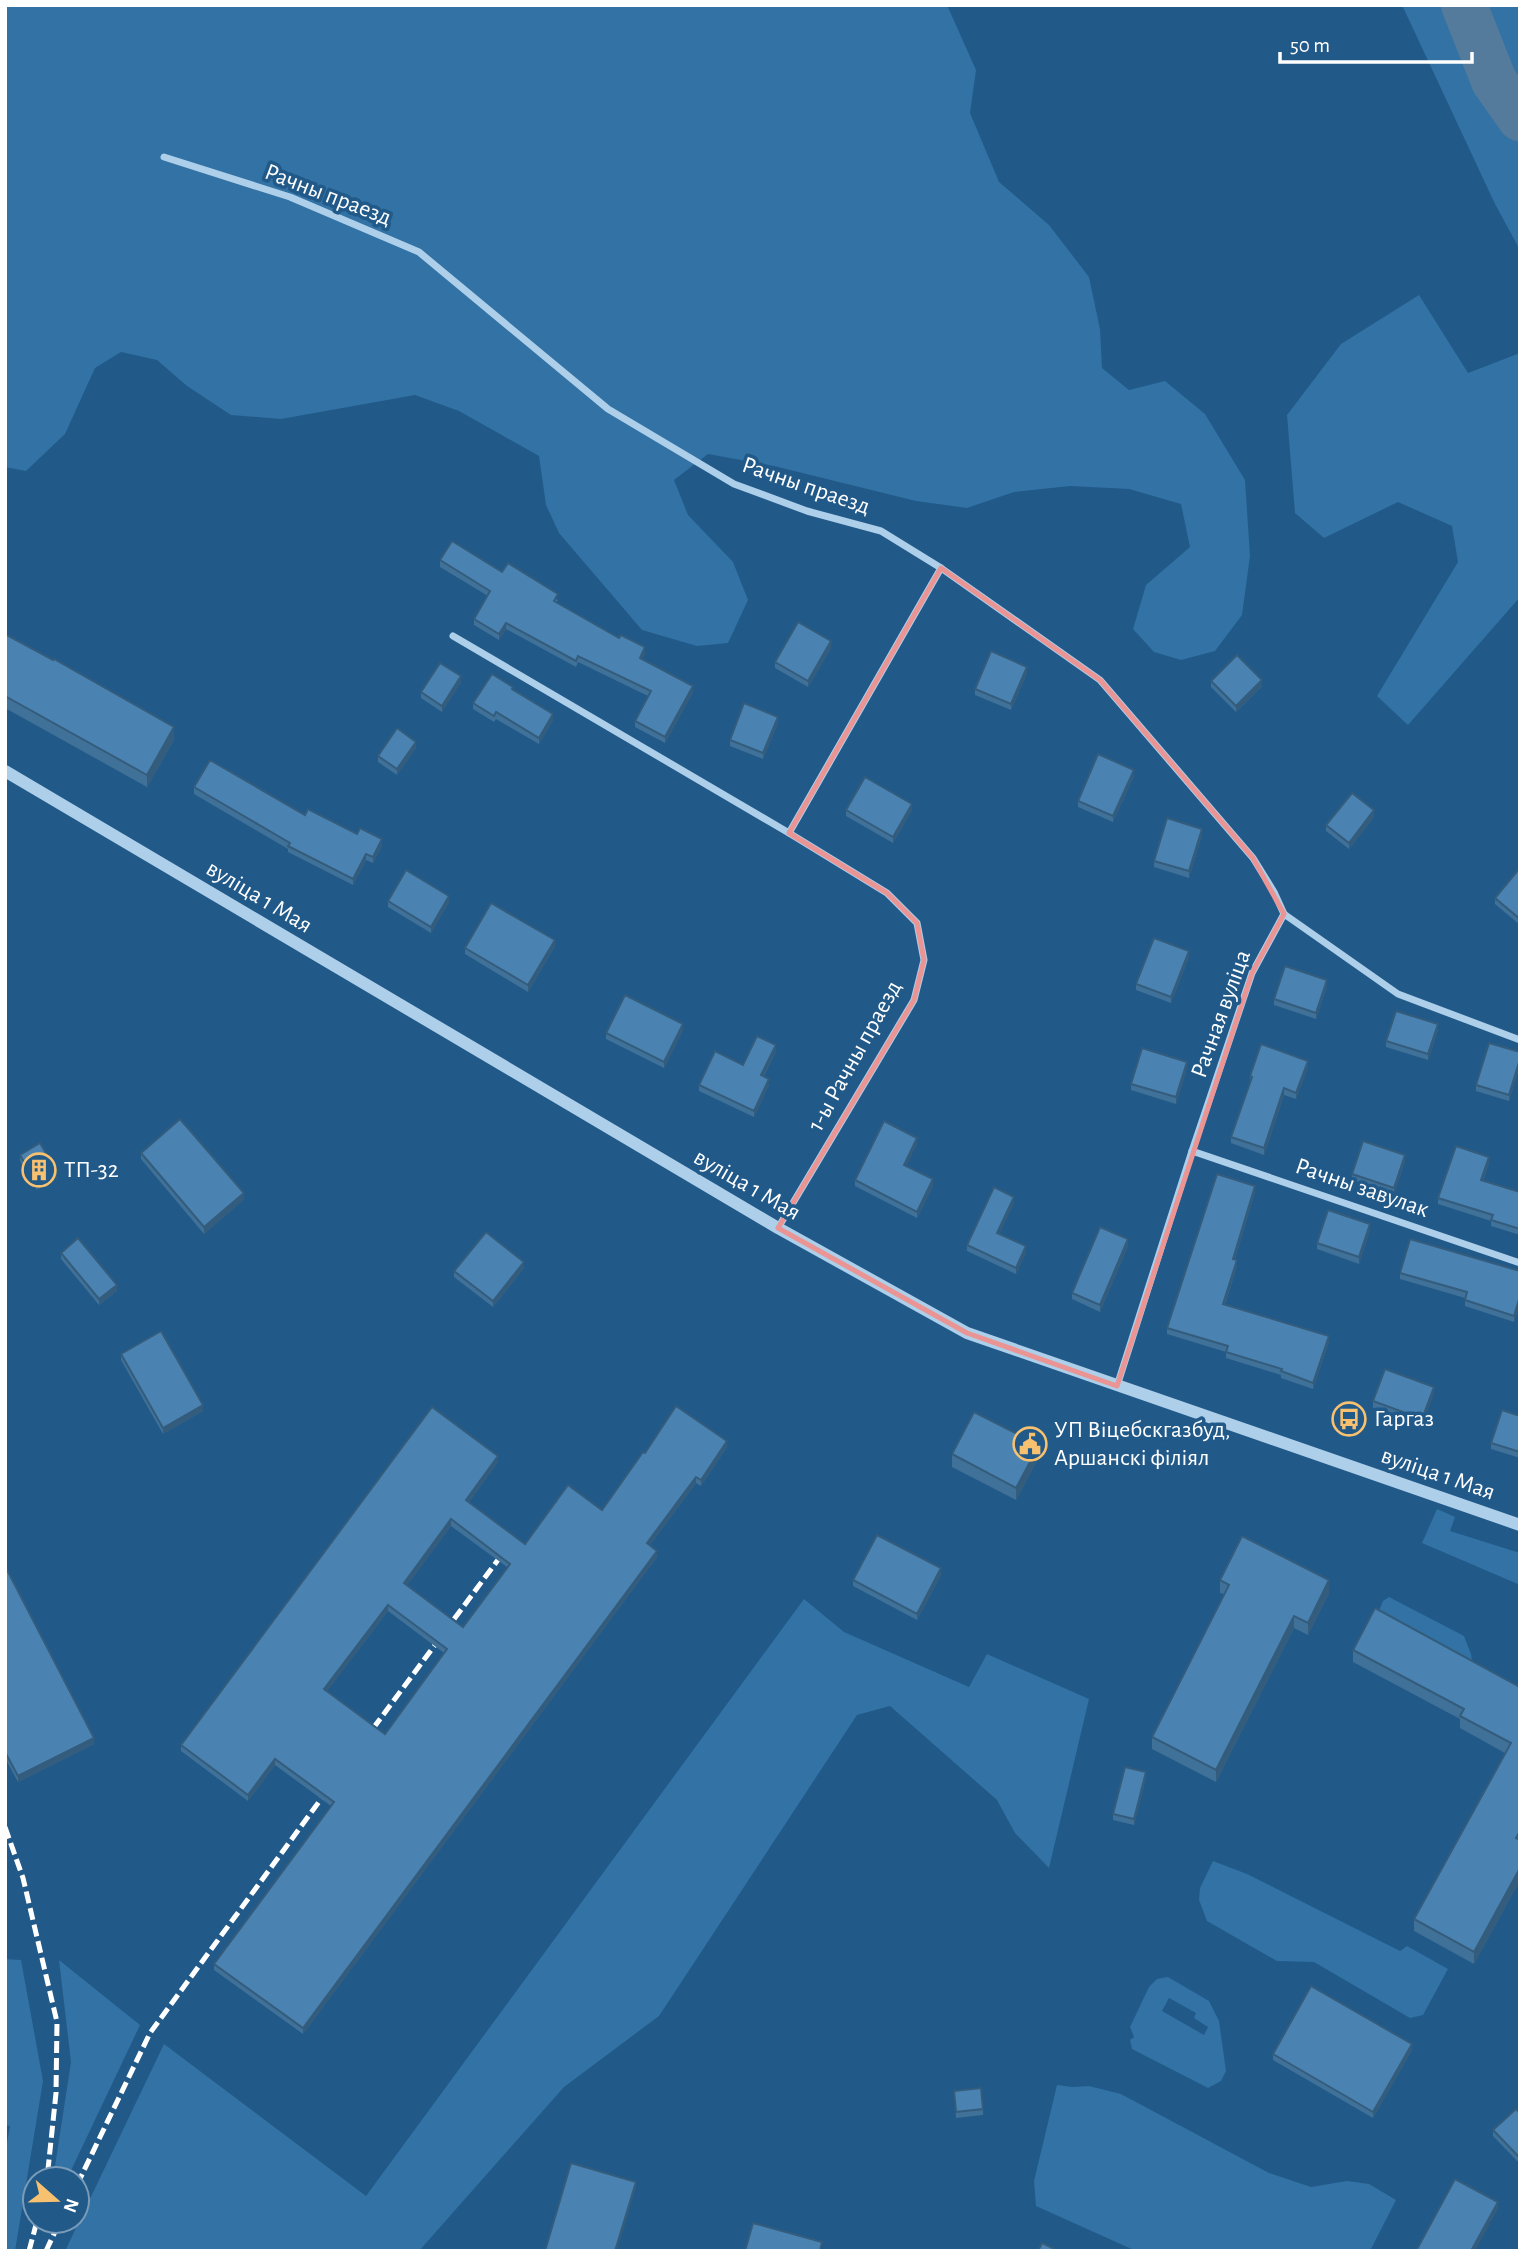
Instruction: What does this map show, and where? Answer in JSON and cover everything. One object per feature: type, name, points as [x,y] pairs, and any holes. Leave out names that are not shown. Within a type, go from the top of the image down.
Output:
[{"type":"street","name":"Рачны праезд","points":[[164,157],[290,197],[419,252],[608,409],[734,484],[807,510],[881,531],[941,568],[1100,680],[1253,858],[1284,914]]},
{"type":"street","points":[[789,833],[941,568]]},
{"type":"street","name":"1-ы Рачны праезд","points":[[453,636],[887,893],[917,923],[924,960],[914,1000],[778,1228]]},
{"type":"street","name":"вуліца 1 Мая","points":[[5,771],[778,1228],[967,1333],[1520,1525]]},
{"type":"street","points":[[1284,914],[1398,994],[1520,1040]]},
{"type":"street","name":"Рачная вуліца","points":[[1117,1386],[1252,973],[1284,914]]},
{"type":"street","name":"Рачны завулак","points":[[1192,1151],[1520,1263]]},
{"type":"highlighted area","points":[[941,568],[1100,680],[1253,858],[1284,914],[1252,973],[1117,1386],[967,1333],[778,1228],[914,1000],[924,960],[917,923],[887,893],[789,833]]},
{"type":"shaded area","points":[[5,5],[947,5],[976,70],[970,113],[999,182],[1049,225],[1089,277],[1100,329],[1102,368],[1129,390],[1165,381],[1205,414],[1245,480],[1250,556],[1242,615],[1215,651],[1181,660],[1154,652],[1133,629],[1146,585],[1190,547],[1181,504],[1129,489],[1070,486],[1014,492],[967,508],[916,501],[774,466],[708,454],[674,480],[688,515],[733,562],[748,600],[728,643],[697,646],[642,630],[559,533],[546,505],[539,456],[459,411],[415,395],[281,419],[231,415],[187,386],[157,360],[121,352],[95,368],[65,434],[26,471],[5,467]]},
{"type":"shaded area","points":[[1402,5],[1520,5],[1520,250],[1495,204]]},
{"type":"shaded area","points":[[1419,295],[1468,373],[1520,353],[1520,597],[1408,725],[1377,696],[1458,562],[1452,526],[1398,502],[1324,538],[1295,513],[1287,415],[1341,344]]},
{"type":"shaded area","points":[[1437,1509],[1455,1517],[1450,1531],[1520,1553],[1520,1585],[1422,1543]]},
{"type":"shaded area","points":[[1389,1597],[1464,1636],[1473,1667],[1375,1620],[1383,1601]]},
{"type":"shaded area","points":[[804,1599],[844,1632],[969,1687],[987,1654],[1089,1699],[1049,1868],[1015,1833],[997,1800],[890,1706],[857,1715],[659,2016],[564,2087],[419,2251],[65,2251],[73,2235],[91,2235],[91,2197],[164,2044],[366,2196]]},
{"type":"shaded area","points":[[1213,1861],[1247,1874],[1400,1951],[1407,1946],[1448,1969],[1423,2015],[1410,2018],[1314,1962],[1277,1961],[1207,1921],[1199,1900],[1200,1888]]},
{"type":"shaded area","points":[[5,1959],[21,1960],[43,2081],[29,2165],[21,2165],[21,2215],[15,2251],[5,2251],[5,2154],[10,2126],[5,2125]]},
{"type":"shaded area","points":[[59,1960],[140,2025],[74,2165],[55,2165],[71,2062]]},
{"type":"shaded area","points":[[1168,1977],[1209,2001],[1219,2021],[1226,2071],[1221,2081],[1208,2088],[1132,2049],[1130,2040],[1134,2037],[1130,2027],[1149,1987],[1157,1979]],"holes":[[[1169,1998],[1196,2013],[1194,2018],[1208,2027],[1204,2035],[1162,2011]]]},
{"type":"shaded area","points":[[1057,2085],[1089,2086],[1121,2094],[1269,2173],[1311,2187],[1347,2181],[1369,2184],[1396,2200],[1370,2251],[1136,2251],[1036,2206],[1034,2181]]},
{"type":"building","points":[[452,541],[502,572],[508,563],[558,594],[554,601],[619,638],[621,635],[645,647],[640,658],[693,686],[665,737],[635,721],[651,691],[578,656],[576,661],[506,623],[499,634],[474,619],[490,591],[440,560]]},
{"type":"building","points":[[798,622],[831,641],[808,681],[775,662]]},
{"type":"building","points":[[5,634],[174,727],[147,775],[5,696]]},
{"type":"building","points":[[991,651],[1027,667],[1011,704],[975,689]]},
{"type":"building","points":[[1237,655],[1262,680],[1236,706],[1211,681]]},
{"type":"building","points":[[440,663],[461,676],[442,706],[421,692]]},
{"type":"building","points":[[492,674],[553,714],[539,738],[496,712],[494,716],[473,703]]},
{"type":"building","points":[[744,703],[778,717],[763,753],[730,740]]},
{"type":"building","points":[[397,728],[416,742],[397,769],[378,756]]},
{"type":"building","points":[[1098,754],[1134,770],[1113,816],[1078,801]]},
{"type":"building","points":[[210,760],[305,815],[308,809],[357,834],[360,828],[382,839],[373,857],[366,854],[353,879],[288,846],[290,843],[194,787]]},
{"type":"building","points":[[865,777],[912,804],[893,837],[846,810]]},
{"type":"building","points":[[1352,793],[1374,810],[1349,843],[1326,825]]},
{"type":"building","points":[[1167,818],[1202,829],[1189,871],[1154,861]]},
{"type":"building","points":[[406,870],[449,896],[431,927],[388,901]]},
{"type":"building","points":[[1520,870],[1520,919],[1495,898]]},
{"type":"building","points":[[491,903],[555,940],[528,985],[465,948]]},
{"type":"building","points":[[1154,938],[1189,951],[1171,997],[1136,984]]},
{"type":"building","points":[[1285,966],[1327,980],[1316,1013],[1274,999]]},
{"type":"building","points":[[625,995],[683,1024],[664,1062],[606,1033]]},
{"type":"building","points":[[1396,1011],[1438,1024],[1428,1054],[1386,1041]]},
{"type":"building","points":[[757,1036],[776,1045],[761,1075],[769,1079],[754,1111],[699,1085],[715,1051],[743,1065]]},
{"type":"building","points":[[1489,1043],[1520,1052],[1509,1095],[1476,1085]]},
{"type":"building","points":[[1261,1044],[1308,1061],[1296,1093],[1284,1088],[1264,1148],[1231,1137]]},
{"type":"building","points":[[1142,1048],[1187,1062],[1176,1097],[1131,1084]]},
{"type":"building","points":[[180,1119],[244,1193],[204,1227],[141,1153]]},
{"type":"building","points":[[884,1121],[917,1138],[904,1165],[933,1179],[917,1212],[855,1180]]},
{"type":"building","points":[[1363,1141],[1405,1155],[1394,1188],[1352,1174]]},
{"type":"building","name":"ТП-32","points":[[40,1143],[57,1172],[37,1184],[20,1155]]},
{"type":"building","points":[[1456,1146],[1489,1157],[1481,1180],[1520,1192],[1520,1229],[1491,1220],[1493,1215],[1438,1198]]},
{"type":"building","points":[[1217,1174],[1255,1186],[1233,1259],[1237,1260],[1223,1304],[1329,1336],[1313,1383],[1281,1371],[1282,1369],[1226,1352],[1228,1346],[1167,1328]]},
{"type":"building","points":[[994,1187],[1014,1197],[997,1233],[1026,1246],[1016,1268],[967,1245]]},
{"type":"building","points":[[1328,1210],[1370,1224],[1359,1257],[1317,1243]]},
{"type":"building","points":[[1100,1227],[1128,1239],[1100,1305],[1072,1293]]},
{"type":"building","points":[[486,1232],[524,1262],[493,1301],[454,1271]]},
{"type":"building","points":[[78,1238],[117,1285],[99,1299],[61,1253]]},
{"type":"building","points":[[1410,1239],[1520,1271],[1520,1296],[1514,1316],[1465,1300],[1467,1292],[1400,1273]]},
{"type":"building","points":[[161,1331],[203,1405],[163,1428],[121,1354]]},
{"type":"building","points":[[1385,1369],[1434,1387],[1422,1419],[1373,1401]]},
{"type":"building","points":[[676,1406],[727,1441],[701,1480],[696,1477],[647,1543],[657,1551],[303,2028],[214,1964],[334,1802],[275,1759],[248,1795],[181,1745],[432,1407],[498,1456],[466,1500],[525,1544],[568,1485],[602,1510],[643,1452],[645,1453]],"holes":[[[451,1519],[510,1564],[463,1627],[404,1583]],[[388,1605],[447,1649],[385,1734],[324,1689]]]},
{"type":"building","points":[[1502,1410],[1520,1416],[1520,1452],[1491,1443]]},
{"type":"building","points":[[974,1412],[1039,1445],[1016,1488],[952,1454]]},
{"type":"building","points":[[877,1535],[941,1568],[917,1614],[853,1580]]},
{"type":"building","points":[[1242,1536],[1329,1580],[1308,1623],[1294,1616],[1216,1770],[1152,1737],[1229,1585],[1220,1580]]},
{"type":"building","points":[[5,1566],[94,1738],[18,1776],[5,1752]]},
{"type":"building","points":[[1375,1608],[1520,1687],[1520,1831],[1516,1838],[1520,1840],[1520,1868],[1474,1952],[1414,1919],[1511,1743],[1460,1716],[1464,1709],[1353,1650]]},
{"type":"building","points":[[1125,1767],[1146,1772],[1134,1819],[1113,1814]]},
{"type":"building","points":[[1311,1986],[1412,2044],[1373,2112],[1273,2054]]},
{"type":"building","points":[[981,2088],[983,2109],[956,2112],[954,2091]]},
{"type":"building","points":[[1516,2109],[1520,2113],[1520,2158],[1493,2130]]},
{"type":"building","points":[[571,2163],[636,2182],[615,2251],[545,2251]]},
{"type":"building","points":[[1455,2179],[1498,2202],[1471,2251],[1416,2251]]},
{"type":"building","points":[[753,2223],[822,2242],[820,2251],[745,2251]]},
{"type":"building","points":[[1042,2243],[1059,2251],[1038,2251]]},
{"type":"waterway","points":[[1464,5],[1494,81],[1520,118]]},
{"type":"railway","points":[[363,1742],[509,1545]]},
{"type":"railway","points":[[87,2165],[150,2033],[332,1784]]},
{"type":"railway","points":[[5,1827],[23,1878],[57,2022],[56,2093],[48,2165]]},
{"type":"railway","points":[[29,2251],[33,2235]]},
{"type":"railway","points":[[46,2251],[53,2235]]},
{"type":"place","name":"ТП-32","points":[[39,1170]]},
{"type":"place","name":"Гаргаз","points":[[1349,1419]]},
{"type":"place","name":"УП Віцебскгазбуд, Аршанскі філіял","points":[[1030,1444]]}]
